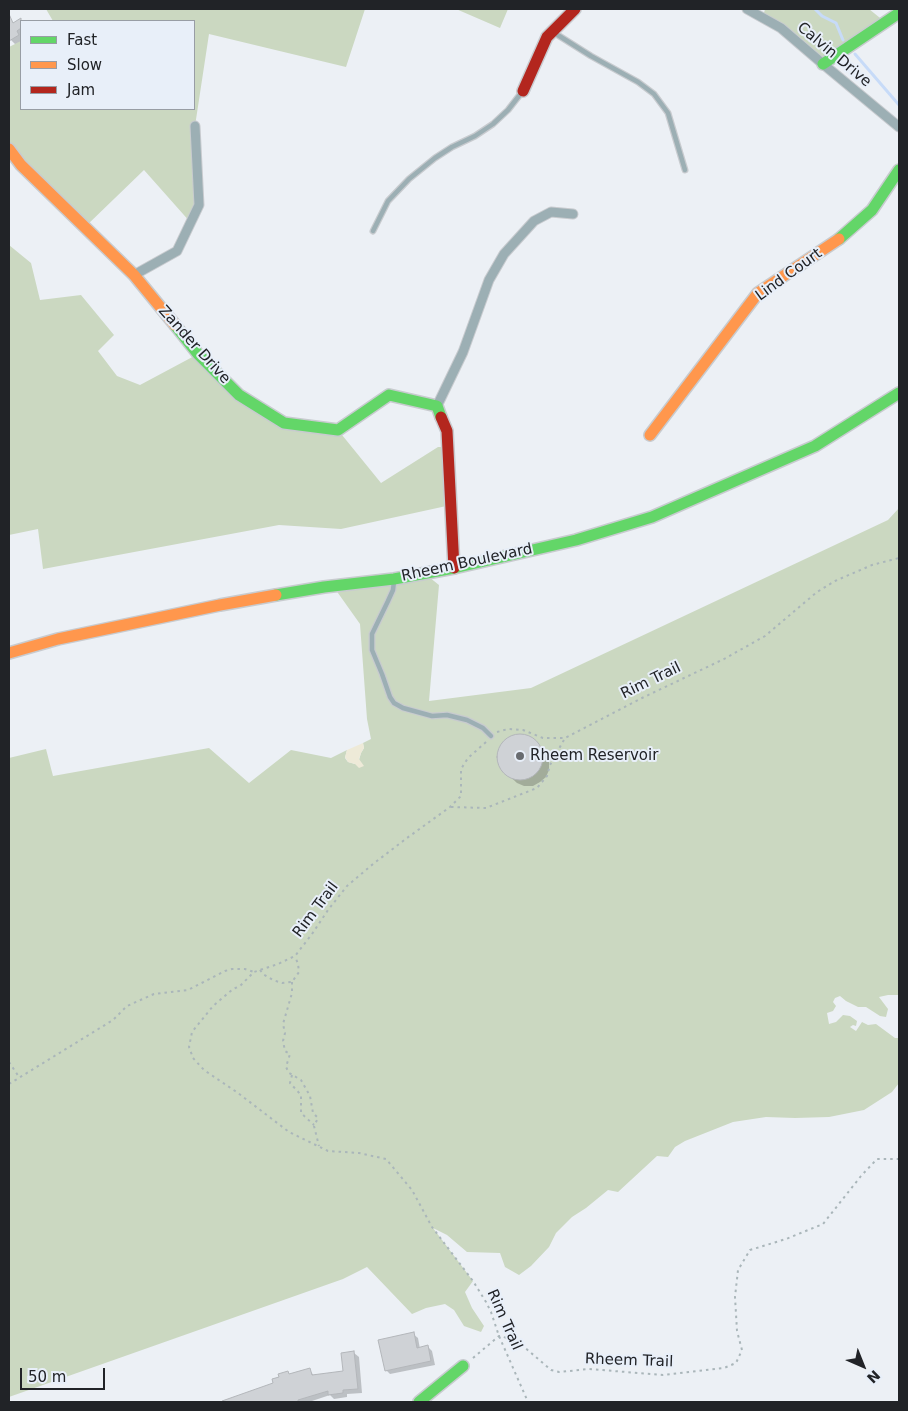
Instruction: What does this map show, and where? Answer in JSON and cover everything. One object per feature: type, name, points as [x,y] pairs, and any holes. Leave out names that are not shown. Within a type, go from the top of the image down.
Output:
[{"type":"street","name":"Calvin Drive","points":[[748,9],[781,28],[899,127]]},
{"type":"street","points":[[523,91],[547,36],[569,10]]},
{"type":"street","points":[[823,64],[899,13]]},
{"type":"street","points":[[134,275],[177,251],[199,205],[195,126]]},
{"type":"street","name":"Zander Drive","points":[[9,149],[21,164],[134,275],[198,354],[239,395],[284,423],[338,430],[389,395],[437,406]]},
{"type":"street","name":"Lind Court","points":[[650,436],[758,293],[843,236],[872,210],[899,170]]},
{"type":"street","points":[[454,568],[448,431],[437,406],[462,352],[489,280],[504,254],[534,222],[551,212],[573,214]]},
{"type":"street","name":"Rheem Boulevard","points":[[9,653],[58,639],[220,605],[324,587],[394,579],[454,568],[576,540],[652,517],[815,446],[899,394]]},
{"type":"street","points":[[419,1402],[463,1366]]},
{"type":"lane","points":[[552,32],[638,82],[654,94],[668,113],[685,170]]},
{"type":"lane","points":[[373,231],[388,201],[409,179],[435,158],[493,124],[508,110],[523,91]]},
{"type":"lane","points":[[394,579],[393,590],[372,634],[372,650],[390,698],[394,703],[403,708],[432,716],[447,715],[467,720],[483,728],[490,736]]},
{"type":"path","name":"Rim Trail","points":[[528,1402],[499,1336],[491,1312],[473,1281],[432,1227],[412,1190],[386,1159],[359,1153],[328,1151],[289,1132],[204,1070],[193,1058],[189,1046],[192,1032],[213,1006],[233,989],[240,986],[254,972],[295,956],[347,886],[373,864],[450,807],[461,796],[461,770],[468,758],[490,736],[508,729],[523,730],[542,738],[565,738],[642,698],[724,659],[766,636],[817,592],[835,581],[872,565],[899,558]]},
{"type":"path","points":[[450,807],[486,808],[537,788],[547,776],[550,765],[565,738]]},
{"type":"path","points":[[295,956],[299,972],[292,982],[292,993],[283,1024],[285,1033],[283,1041],[285,1051],[290,1054],[286,1067],[289,1073],[301,1080],[310,1096],[313,1112],[318,1118],[314,1126]]},
{"type":"path","points":[[9,1084],[113,1020],[127,1006],[154,994],[188,990],[232,969],[245,969],[254,972]]},
{"type":"path","points":[[260,970],[273,980],[282,983],[292,982]]},
{"type":"path","points":[[9,1062],[19,1077]]},
{"type":"path","points":[[292,1075],[290,1083],[301,1094],[301,1113],[314,1126],[319,1146]]},
{"type":"path","name":"Rheem Trail","points":[[499,1336],[516,1340],[551,1370],[559,1372],[588,1369],[663,1375],[724,1368],[736,1363],[742,1350],[737,1331],[735,1297],[738,1270],[750,1250],[786,1239],[822,1224],[877,1159],[899,1159]]},
{"type":"path","points":[[463,1366],[499,1336]]},
{"type":"green space","points":[[46,9],[365,9],[346,67],[209,34],[195,126],[199,205],[191,223],[144,170],[85,227],[9,149],[9,47],[20,42],[20,110],[195,110],[195,20],[52,20]]},
{"type":"green space","points":[[456,9],[508,9],[500,28]]},
{"type":"green space","points":[[765,9],[869,9],[885,22],[823,64],[763,17]]},
{"type":"green space","points":[[9,245],[31,263],[40,300],[81,295],[114,335],[98,351],[117,376],[140,385],[198,354],[239,395],[284,423],[338,430],[381,483],[438,447],[448,447],[451,505],[341,529],[279,525],[43,569],[38,529],[9,535]]},
{"type":"green space","points":[[899,508],[899,997],[898,995],[888,995],[879,997],[888,1009],[886,1017],[880,1016],[866,1007],[858,1007],[840,996],[835,998],[833,1002],[836,1006],[833,1011],[827,1013],[829,1024],[836,1022],[843,1015],[850,1016],[857,1021],[856,1026],[850,1027],[856,1031],[862,1022],[868,1025],[876,1024],[895,1038],[899,1038],[899,1083],[892,1092],[864,1110],[829,1117],[766,1117],[733,1122],[685,1141],[675,1147],[668,1157],[657,1156],[618,1192],[608,1190],[572,1217],[556,1233],[549,1247],[531,1266],[519,1275],[505,1267],[500,1253],[467,1252],[447,1235],[433,1228],[473,1281],[465,1292],[472,1308],[484,1326],[481,1332],[464,1326],[454,1310],[445,1304],[426,1308],[412,1314],[367,1267],[343,1279],[9,1397],[9,758],[46,749],[53,776],[209,748],[249,783],[291,750],[331,758],[347,750],[345,758],[348,762],[355,764],[359,760],[364,748],[363,743],[371,739],[367,719],[360,624],[333,586],[424,573],[439,585],[429,701],[531,688],[888,520]]},
{"type":"sand","points":[[363,743],[364,748],[359,759],[364,766],[359,768],[355,764],[348,762],[345,757],[347,750]]},
{"type":"building","points":[[9,14],[13,23],[21,18],[21,20],[20,29],[17,31],[19,35],[9,41]]},
{"type":"building","name":"Rheem Reservoir","points":[[520,734],[533,738],[539,744],[543,757],[539,770],[533,776],[520,780],[507,776],[501,770],[497,757],[501,744],[507,738]]},
{"type":"building","points":[[414,1332],[417,1348],[428,1345],[431,1361],[385,1371],[378,1340]]},
{"type":"building","points":[[354,1351],[358,1389],[343,1390],[343,1393],[328,1395],[328,1391],[298,1400],[298,1402],[222,1402],[273,1383],[272,1379],[279,1377],[278,1374],[288,1371],[289,1374],[310,1368],[312,1375],[343,1371],[341,1353]]},
{"type":"waterway","points":[[815,9],[822,16],[836,23],[843,40]]},
{"type":"waterway","points":[[855,54],[899,105]]},
{"type":"traffic: fast","points":[[823,64],[899,13]]},
{"type":"traffic: fast","points":[[839,239],[872,210],[899,170]]},
{"type":"traffic: fast","points":[[175,325],[198,354],[239,395],[284,423],[338,430],[389,395],[437,406],[441,417]]},
{"type":"traffic: fast","points":[[276,595],[394,579],[454,568],[576,540],[652,517],[815,446],[899,393]]},
{"type":"traffic: fast","points":[[419,1402],[463,1366]]},
{"type":"traffic: slow","points":[[9,149],[21,165],[134,275],[175,325]]},
{"type":"traffic: slow","points":[[650,435],[758,293],[839,239]]},
{"type":"traffic: slow","points":[[9,653],[58,639],[276,595]]},
{"type":"traffic: jam","points":[[523,91],[547,37],[575,9]]},
{"type":"traffic: jam","points":[[441,417],[447,431],[454,568]]},
{"type":"place","name":"Rheem Reservoir","points":[[520,756]]}]
